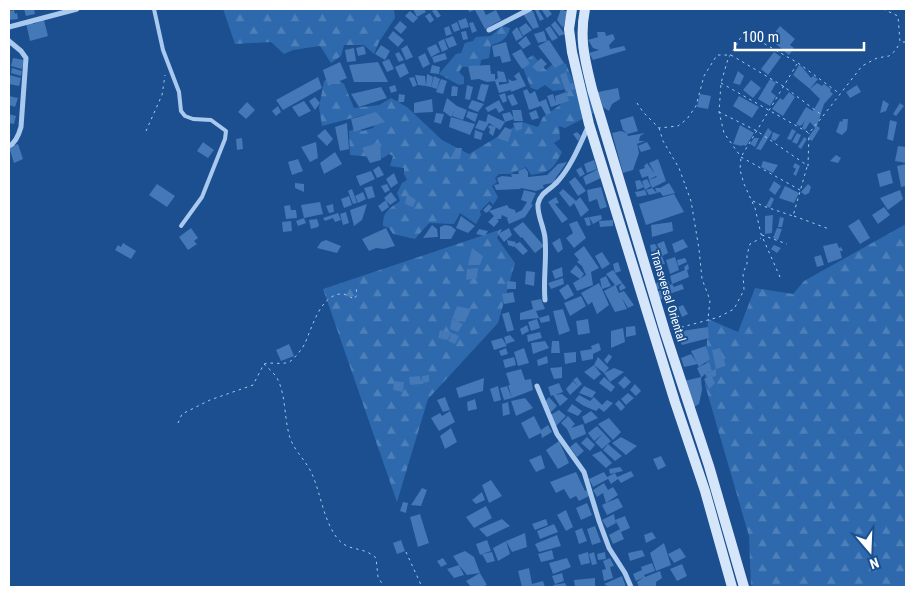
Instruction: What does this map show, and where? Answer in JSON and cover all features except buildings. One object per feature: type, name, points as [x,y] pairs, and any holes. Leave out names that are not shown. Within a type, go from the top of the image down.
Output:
[{"type":"main road","name":"Transversal Oriental","points":[[572,9],[569,29],[572,52],[589,124],[709,466],[744,587]]},
{"type":"main road","name":"Transversal Oriental","points":[[585,9],[582,38],[583,52],[592,88],[661,329],[675,402],[707,500],[732,587]]},
{"type":"street","points":[[9,27],[77,9]]},
{"type":"street","points":[[489,30],[530,9]]},
{"type":"street","points":[[9,41],[26,58],[21,127],[19,135],[9,146]]},
{"type":"street","points":[[545,300],[543,278],[545,236],[539,216],[538,203],[543,193],[558,182],[572,159],[589,124]]},
{"type":"street","points":[[537,386],[557,434],[584,472],[609,548],[625,573],[630,587]]},
{"type":"lane","points":[[154,9],[163,50],[179,92],[181,111],[184,116],[193,119],[211,120],[226,131],[225,139],[202,197],[180,226]]},
{"type":"path","points":[[793,216],[808,166],[809,133],[862,66],[877,58],[889,56],[896,50],[900,42],[898,16],[883,9]]},
{"type":"path","points":[[800,190],[741,157],[724,133],[719,112],[721,83],[730,54],[744,32],[798,62],[840,94]]},
{"type":"path","points":[[900,42],[906,42]]},
{"type":"path","points":[[659,128],[678,126],[687,119],[696,106],[704,76],[710,65],[717,55],[730,54],[784,86],[823,116]]},
{"type":"path","points":[[780,277],[760,234],[752,200],[740,170],[741,157],[798,62]]},
{"type":"path","points":[[146,131],[162,95],[166,78],[165,71]]},
{"type":"path","points":[[721,83],[770,109],[809,133]]},
{"type":"path","points":[[636,103],[659,128],[663,141],[679,168],[691,201],[700,249],[702,279],[710,300],[708,319]]},
{"type":"path","points":[[719,112],[757,131],[808,166]]},
{"type":"path","points":[[752,200],[763,206],[829,228]]},
{"type":"path","points":[[760,234],[787,244]]},
{"type":"path","points":[[661,329],[719,317],[734,309],[744,290],[743,273],[747,264],[750,244],[762,238]]},
{"type":"path","points":[[178,423],[182,414],[210,400],[253,384],[264,364],[271,362],[284,364],[292,360],[305,343],[306,336],[319,310],[330,298],[336,295],[342,294],[354,299],[356,287]]},
{"type":"path","points":[[264,364],[277,377],[283,397],[289,436],[311,472],[324,512],[337,538],[348,548],[361,549],[376,558],[378,577],[384,587]]},
{"type":"path","points":[[406,552],[422,587]]},
{"type":"green space","points":[[223,9],[394,9],[395,18],[379,42],[374,54],[364,45],[344,45],[341,56],[331,63],[320,46],[293,50],[284,54],[271,42],[235,44]]},
{"type":"green space","points":[[502,26],[510,28],[509,32],[504,40],[491,45],[489,58],[481,60],[480,66],[462,67],[459,72],[464,77],[464,84],[459,85],[439,74],[456,54],[461,53],[465,43],[473,41],[476,37],[491,36]]},
{"type":"green space","points":[[533,55],[546,70],[557,60],[566,64],[574,83],[592,93],[594,113],[565,128],[559,126],[560,139],[554,143],[562,152],[556,163],[543,173],[531,175],[526,167],[510,174],[499,174],[495,178],[497,182],[492,186],[498,197],[493,205],[490,201],[480,211],[481,215],[476,224],[460,213],[454,224],[429,223],[415,239],[393,234],[389,228],[383,226],[385,214],[400,201],[397,193],[402,183],[407,180],[404,168],[390,166],[393,156],[389,154],[383,158],[350,155],[349,131],[358,128],[362,131],[373,128],[376,121],[364,115],[322,126],[319,108],[324,81],[333,76],[344,84],[354,108],[379,105],[391,98],[407,107],[442,140],[469,154],[522,122],[538,127],[543,117],[560,105],[568,89],[553,91],[545,85],[537,90],[531,88],[521,63]]},
{"type":"green space","points":[[906,224],[906,587],[751,587],[749,536],[705,385],[708,319],[738,332],[755,288],[793,294],[804,281]]},
{"type":"green space","points":[[502,229],[497,238],[515,263],[498,323],[428,399],[397,502],[323,289]]}]
